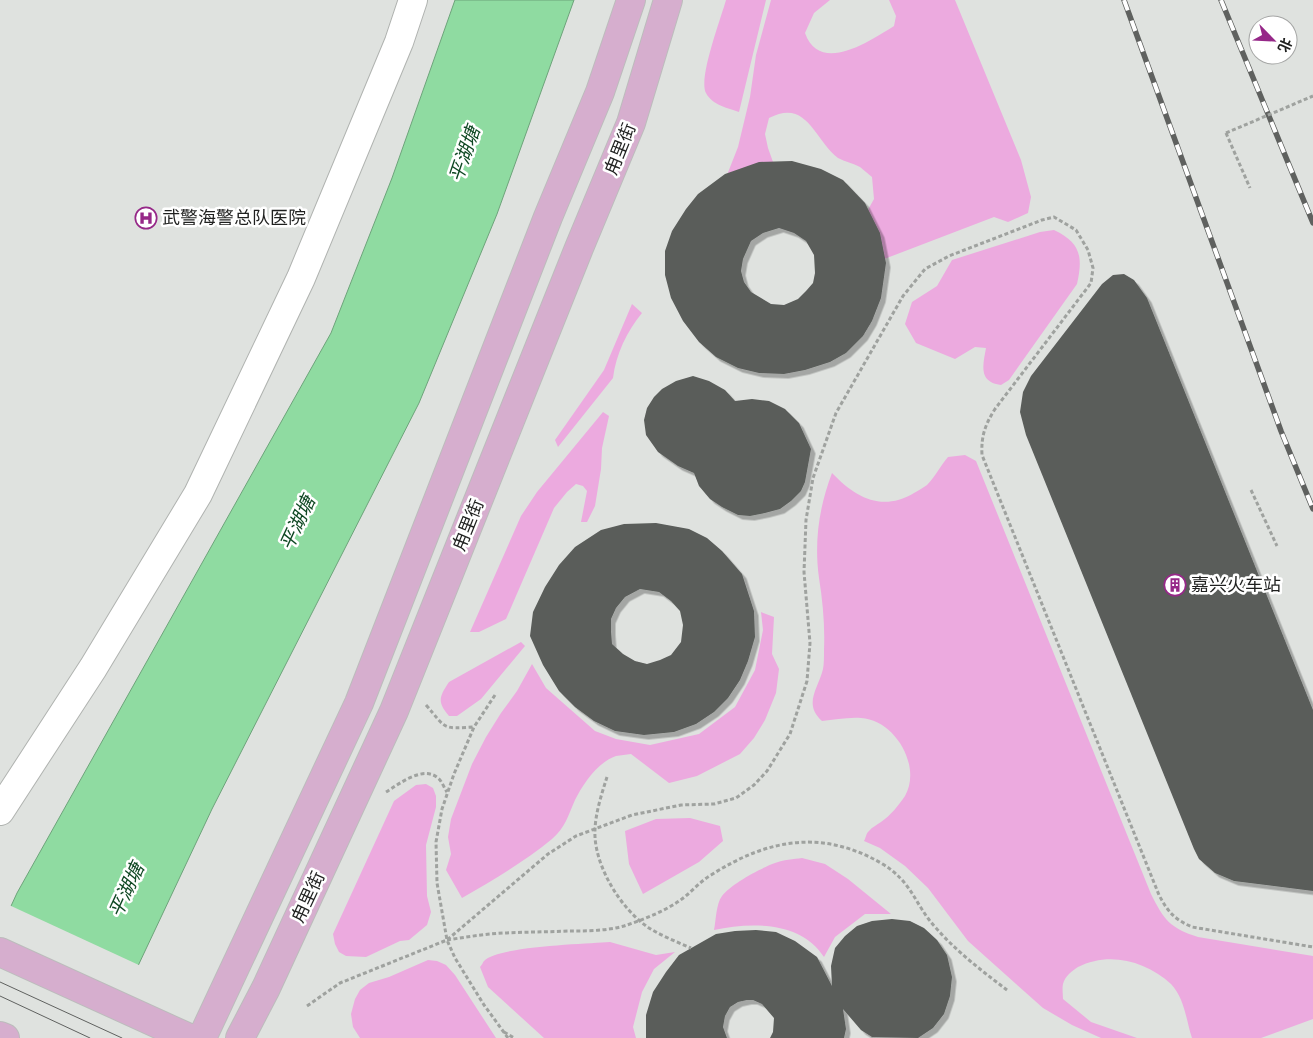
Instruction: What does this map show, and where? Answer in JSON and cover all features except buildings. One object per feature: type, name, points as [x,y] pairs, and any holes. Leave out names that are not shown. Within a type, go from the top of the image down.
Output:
[{"type":"main road","name":"甪里街","points":[[202,1038],[358,703],[541,235],[600,92],[631,0]]},
{"type":"main road","name":"甪里街","points":[[240,1038],[266,988],[394,710],[631,123],[668,0]]},
{"type":"main road","points":[[0,952],[189,1038]]},
{"type":"main road","points":[[0,1036],[5,1038]]},
{"type":"street","points":[[0,811],[93,668],[198,494],[300,278],[399,42],[413,0]]},
{"type":"path","points":[[1250,188],[1226,132],[1313,96]]},
{"type":"path","points":[[448,940],[548,854],[576,836],[632,815],[681,805],[714,804],[736,798],[754,785],[767,771],[780,753],[790,734],[807,681],[810,643],[804,572],[806,520],[814,478],[836,413],[903,296],[925,269],[949,256],[1054,217],[1076,230],[1088,250],[1094,268],[1091,283],[995,409],[985,426],[982,440],[982,455],[1159,895],[1168,910],[1179,922],[1192,927],[1313,947]]},
{"type":"path","points":[[1252,490],[1277,546]]},
{"type":"path","points":[[495,695],[474,727],[447,792],[436,842],[437,883],[448,940],[455,958],[484,1006],[508,1038]]},
{"type":"path","points":[[426,705],[441,724],[450,729],[474,727]]},
{"type":"path","points":[[378,798],[411,776],[428,774],[438,778],[447,792]]},
{"type":"path","points":[[607,777],[599,804],[595,837],[607,878],[628,911],[649,927],[691,948]]},
{"type":"path","points":[[306,1006],[340,983],[448,940],[502,933],[590,931],[622,927],[644,919],[679,901],[710,876],[750,853],[800,841],[831,844],[855,850],[882,864],[901,877],[935,927],[978,968],[1007,990]]},
{"type":"path","points":[[502,1031],[514,1038]]},
{"type":"shaded area","points":[[726,0],[766,0],[739,112],[721,106],[712,100],[706,93],[704,86],[707,62]]},
{"type":"shaded area","points":[[771,0],[830,0],[814,13],[805,33],[812,45],[822,52],[833,53],[859,46],[894,26],[896,16],[889,0],[955,0],[1021,160],[1031,197],[1028,213],[1008,222],[994,217],[879,261],[860,224],[874,199],[872,177],[860,167],[838,158],[809,123],[792,113],[782,113],[769,118],[765,134],[782,187],[716,203],[738,147],[750,97],[756,55]]},
{"type":"shaded area","points":[[1054,230],[1070,240],[1078,252],[1080,266],[1077,284],[1009,380],[1001,385],[994,383],[985,376],[983,366],[986,348],[975,347],[955,359],[916,343],[905,324],[912,302],[937,286],[952,260],[1040,232]]},
{"type":"shaded area","points":[[632,304],[642,313],[623,343],[613,378],[558,447],[555,440],[604,370]]},
{"type":"shaded area","points":[[603,412],[609,416],[602,448],[601,469],[595,506],[587,522],[581,522],[587,491],[583,486],[576,484],[554,508],[506,619],[479,632],[470,632],[521,516],[537,492]]},
{"type":"shaded area","points":[[965,455],[976,461],[1151,894],[1164,917],[1174,926],[1198,937],[1313,956],[1313,1019],[1261,1038],[1192,1038],[1182,1003],[1171,984],[1150,969],[1139,964],[1114,959],[1102,960],[1078,967],[1069,974],[1063,984],[1063,999],[1091,1022],[1137,1038],[1101,1038],[1072,1025],[1043,1008],[968,941],[928,888],[905,866],[880,848],[864,841],[868,832],[885,819],[905,796],[909,784],[910,771],[908,759],[902,746],[885,727],[861,718],[822,721],[813,709],[814,696],[824,660],[823,614],[817,538],[824,499],[832,473],[850,489],[870,500],[880,502],[902,499],[927,485],[948,457]]},
{"type":"shaded area","points":[[761,612],[774,617],[772,654],[779,669],[776,693],[765,720],[754,738],[740,754],[697,776],[669,783],[631,754],[609,759],[597,768],[582,787],[563,826],[556,835],[519,863],[462,898],[446,870],[451,854],[448,837],[451,819],[472,764],[486,737],[517,691],[532,664],[546,688],[595,731],[616,739],[650,745],[699,734],[735,707],[755,670],[763,630]]},
{"type":"shaded area","points":[[521,642],[525,646],[481,699],[457,716],[449,716],[441,703],[441,696],[449,682]]},
{"type":"shaded area","points":[[426,784],[433,788],[436,796],[436,807],[426,845],[427,896],[431,912],[427,925],[409,940],[400,941],[366,957],[346,956],[339,952],[333,934],[394,801],[416,785]]},
{"type":"shaded area","points":[[690,818],[720,826],[723,841],[699,862],[643,894],[629,864],[625,831],[656,819]]},
{"type":"shaded area","points":[[802,858],[825,864],[848,879],[891,914],[865,914],[835,937],[824,957],[814,945],[802,936],[774,927],[744,926],[714,930],[720,899],[732,886],[769,865]]},
{"type":"shaded area","points":[[610,942],[656,955],[675,952],[654,969],[642,992],[633,1027],[636,1038],[544,1038],[488,987],[480,967],[484,961],[492,956],[506,952]]},
{"type":"shaded area","points":[[428,960],[446,965],[455,975],[496,1038],[360,1038],[353,1027],[351,1014],[355,999],[360,990],[369,983],[389,977]]},
{"type":"water","name":"平湖塘","points":[[455,0],[574,0],[497,214],[419,403],[212,809],[104,1038],[0,930],[17,893],[331,333],[392,178]]},
{"type":"pier","points":[[9,905],[141,966],[107,1038],[0,1038],[0,924]]},
{"type":"tram line","points":[[0,982],[122,1038]]},
{"type":"tram line","points":[[0,996],[90,1038]]},
{"type":"railway","points":[[1124,0],[1281,431],[1313,509]]},
{"type":"railway","points":[[1221,0],[1313,223]]},
{"type":"place","name":"武警海警总队医院","points":[[146,218]]},
{"type":"place","name":"嘉兴火车站","points":[[1175,585]]}]
